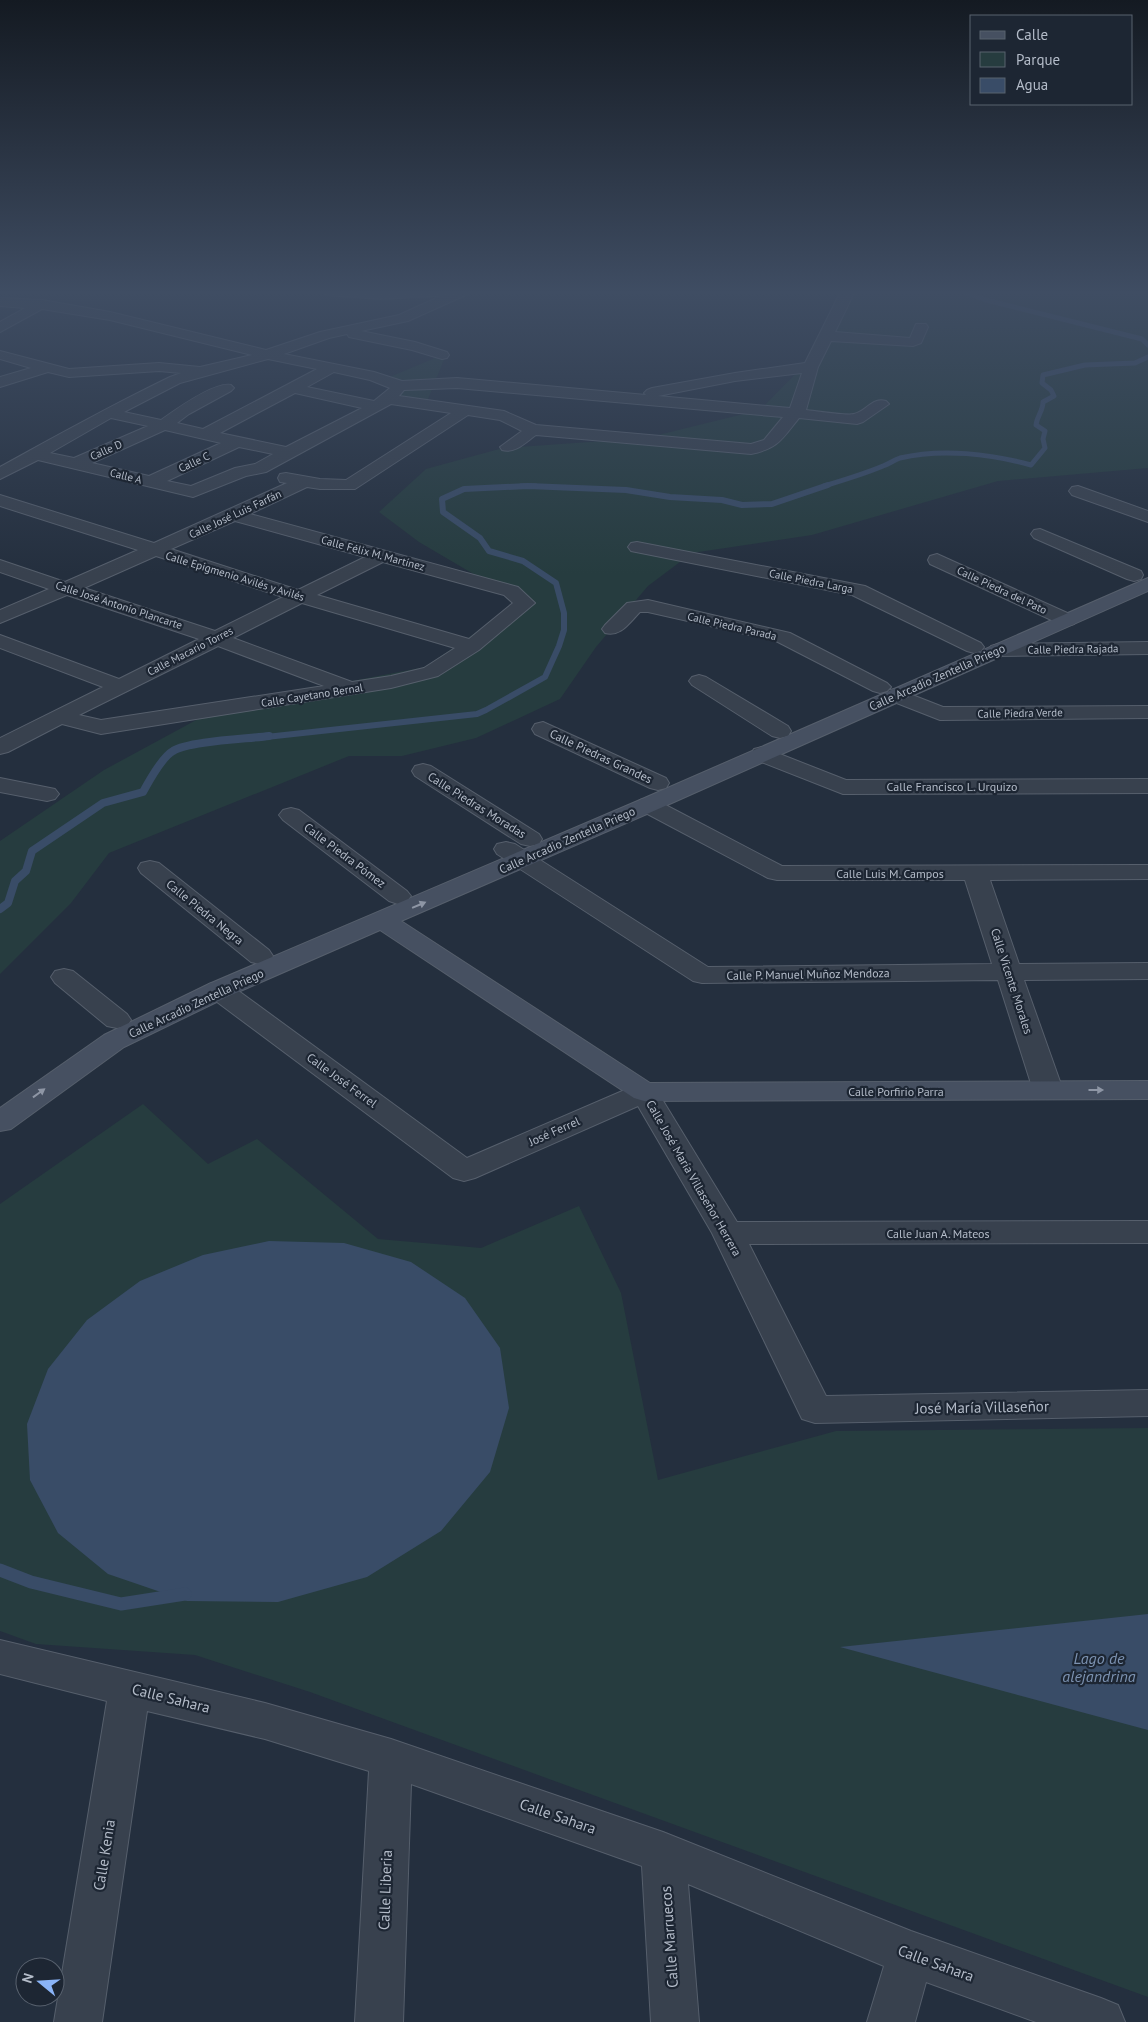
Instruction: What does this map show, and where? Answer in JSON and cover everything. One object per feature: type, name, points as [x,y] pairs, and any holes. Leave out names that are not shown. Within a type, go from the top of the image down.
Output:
[{"type":"street","points":[[0,474],[109,412],[165,385]]},
{"type":"street","points":[[206,434],[298,385]]},
{"type":"street","points":[[388,385],[392,391],[504,416],[533,430],[751,448],[762,447],[770,443],[799,408],[806,385]]},
{"type":"street","points":[[293,388],[392,391],[444,385]]},
{"type":"street","points":[[473,385],[857,419],[881,404]]},
{"type":"street","points":[[626,398],[688,385]]},
{"type":"street","name":"Calle D","points":[[75,464],[164,424],[183,411],[226,388]]},
{"type":"street","points":[[252,391],[276,397]]},
{"type":"street","name":"Calle A","points":[[34,454],[193,492],[241,472],[260,468],[289,453],[392,391]]},
{"type":"street","points":[[260,468],[269,474],[304,482],[349,484],[467,409]]},
{"type":"street","points":[[109,412],[289,453]]},
{"type":"street","points":[[508,447],[533,430]]},
{"type":"street","name":"Calle C","points":[[150,482],[238,441]]},
{"type":"street","name":"Calle José Luis Farfán","points":[[0,617],[234,515],[304,482]]},
{"type":"street","points":[[1078,491],[1148,518]]},
{"type":"street","name":"Calle Epigmenio Avilés y Avilés","points":[[0,500],[299,596],[472,646]]},
{"type":"street","name":"Calle Félix M. Martínez","points":[[234,515],[511,590]]},
{"type":"street","points":[[1040,534],[1143,576]]},
{"type":"street","name":"Calle Piedra Larga","points":[[637,547],[858,590],[974,647]]},
{"type":"street","name":"Calle Macario Torres","points":[[4,740],[58,716],[380,556]]},
{"type":"street","name":"Calle Piedra del Pato","points":[[937,560],[1058,616]]},
{"type":"street","name":"Calle José Antonio Plancarte","points":[[0,566],[216,638],[351,689]]},
{"type":"street","name":"Calle Arcadio Zentella Priego","points":[[0,1122],[66,1073],[114,1041],[219,990],[382,920],[520,849],[658,783],[780,730],[998,650],[1058,616],[1143,576]]},
{"type":"street","name":"Calle Cayetano Bernal","points":[[58,716],[101,727],[351,689],[432,672],[472,646],[525,603],[511,590]]},
{"type":"street","name":"Calle Piedra Parada","points":[[612,630],[634,607],[648,606],[783,637],[888,691]]},
{"type":"street","name":"Calle Arcadio Zentella Priego","points":[[0,1099],[117,1020],[398,896],[520,849],[648,805],[762,754],[974,647],[1058,616]]},
{"type":"street","points":[[0,641],[119,686]]},
{"type":"street","name":"Calle Piedra Rajada","points":[[998,650],[1148,648]]},
{"type":"street","points":[[699,680],[780,730]]},
{"type":"street","name":"Calle Piedra Verde","points":[[888,691],[940,714],[1148,712]]},
{"type":"street","name":"Calle Piedras Grandes","points":[[543,729],[658,783]]},
{"type":"street","name":"Calle Francisco L. Urquizo","points":[[762,754],[843,787],[1148,786]]},
{"type":"street","name":"Calle Piedras Moradas","points":[[423,771],[520,849]]},
{"type":"street","points":[[0,786],[47,794]]},
{"type":"street","name":"Calle Luis M. Campos","points":[[648,805],[776,873],[1148,872]]},
{"type":"street","name":"Calle Piedra Pómez","points":[[291,815],[398,896]]},
{"type":"street","name":"Calle P. Manuel Muñoz Mendoza","points":[[520,849],[702,975],[1148,971]]},
{"type":"street","name":"Calle Piedra Negra","points":[[150,868],[260,956]]},
{"type":"street","name":"Calle Vicente Morales","points":[[975,873],[1010,972],[1048,1090]]},
{"type":"street","name":"Calle José María Villaseñor Herrera","points":[[382,920],[644,1092],[728,1234],[816,1410]]},
{"type":"street","points":[[64,977],[117,1020]]},
{"type":"street","name":"Calle José Ferrel","points":[[219,990],[464,1170]]},
{"type":"street","name":"Calle Porfirio Parra","points":[[644,1092],[1148,1090]]},
{"type":"street","name":"José Ferrel","points":[[464,1170],[644,1092]]},
{"type":"street","name":"Calle Juan A. Mateos","points":[[728,1234],[1148,1232]]},
{"type":"street","name":"José María Villaseñor","points":[[816,1410],[1148,1403]]},
{"type":"street","name":"Calle Sahara","points":[[0,1657],[265,1721],[391,1758],[663,1853],[911,1954],[1101,2022]]},
{"type":"street","name":"Calle Kenia","points":[[78,2022],[130,1688]]},
{"type":"street","name":"Calle Liberia","points":[[379,2022],[391,1758]]},
{"type":"street","name":"Calle Marruecos","points":[[663,1853],[675,2022]]},
{"type":"street","points":[[891,2022],[911,1954]]},
{"type":"green space","points":[[399,385],[434,385],[426,404],[391,398],[402,387]]},
{"type":"green space","points":[[784,385],[1148,385],[1148,468],[998,481],[812,535],[692,553],[648,586],[596,647],[560,699],[476,738],[402,756],[349,756],[109,853],[71,903],[0,974],[0,841],[104,770],[222,706],[425,667],[521,602],[419,542],[379,512],[426,469],[503,448],[646,438],[760,410]]},
{"type":"green space","points":[[143,1104],[208,1164],[257,1139],[378,1239],[481,1248],[579,1206],[621,1293],[658,1480],[836,1431],[1148,1428],[1148,1997],[310,1692],[195,1655],[36,1644],[0,1631],[0,1204]]},
{"type":"water","points":[[269,1241],[344,1243],[411,1262],[465,1298],[500,1348],[509,1408],[490,1472],[441,1531],[367,1577],[278,1602],[187,1601],[108,1574],[58,1533],[30,1480],[27,1424],[48,1369],[87,1320],[140,1281],[203,1255]]},
{"type":"water","name":"Lago de alejandrina","points":[[1148,1614],[1148,1730],[840,1647]]},
{"type":"waterway","points":[[824,486],[869,472],[900,458],[933,453],[983,455],[1031,465],[1045,448],[1043,439],[1045,431],[1036,425],[1043,402],[1054,396],[1051,390],[1045,385]]},
{"type":"waterway","points":[[528,486],[626,490],[670,497],[722,500],[742,505],[772,504],[828,485]]},
{"type":"waterway","points":[[521,486],[528,486]]},
{"type":"waterway","points":[[257,738],[477,714],[545,677],[564,630],[564,613],[556,583],[523,561],[489,551],[480,538],[443,512],[442,499],[464,489],[528,486]]},
{"type":"waterway","points":[[528,486],[536,486]]},
{"type":"waterway","points":[[0,909],[8,903],[15,881],[26,871],[32,851],[103,803],[143,792],[160,764],[173,751],[192,745],[269,736]]},
{"type":"waterway","points":[[0,1570],[31,1582],[121,1604],[185,1594]]}]
